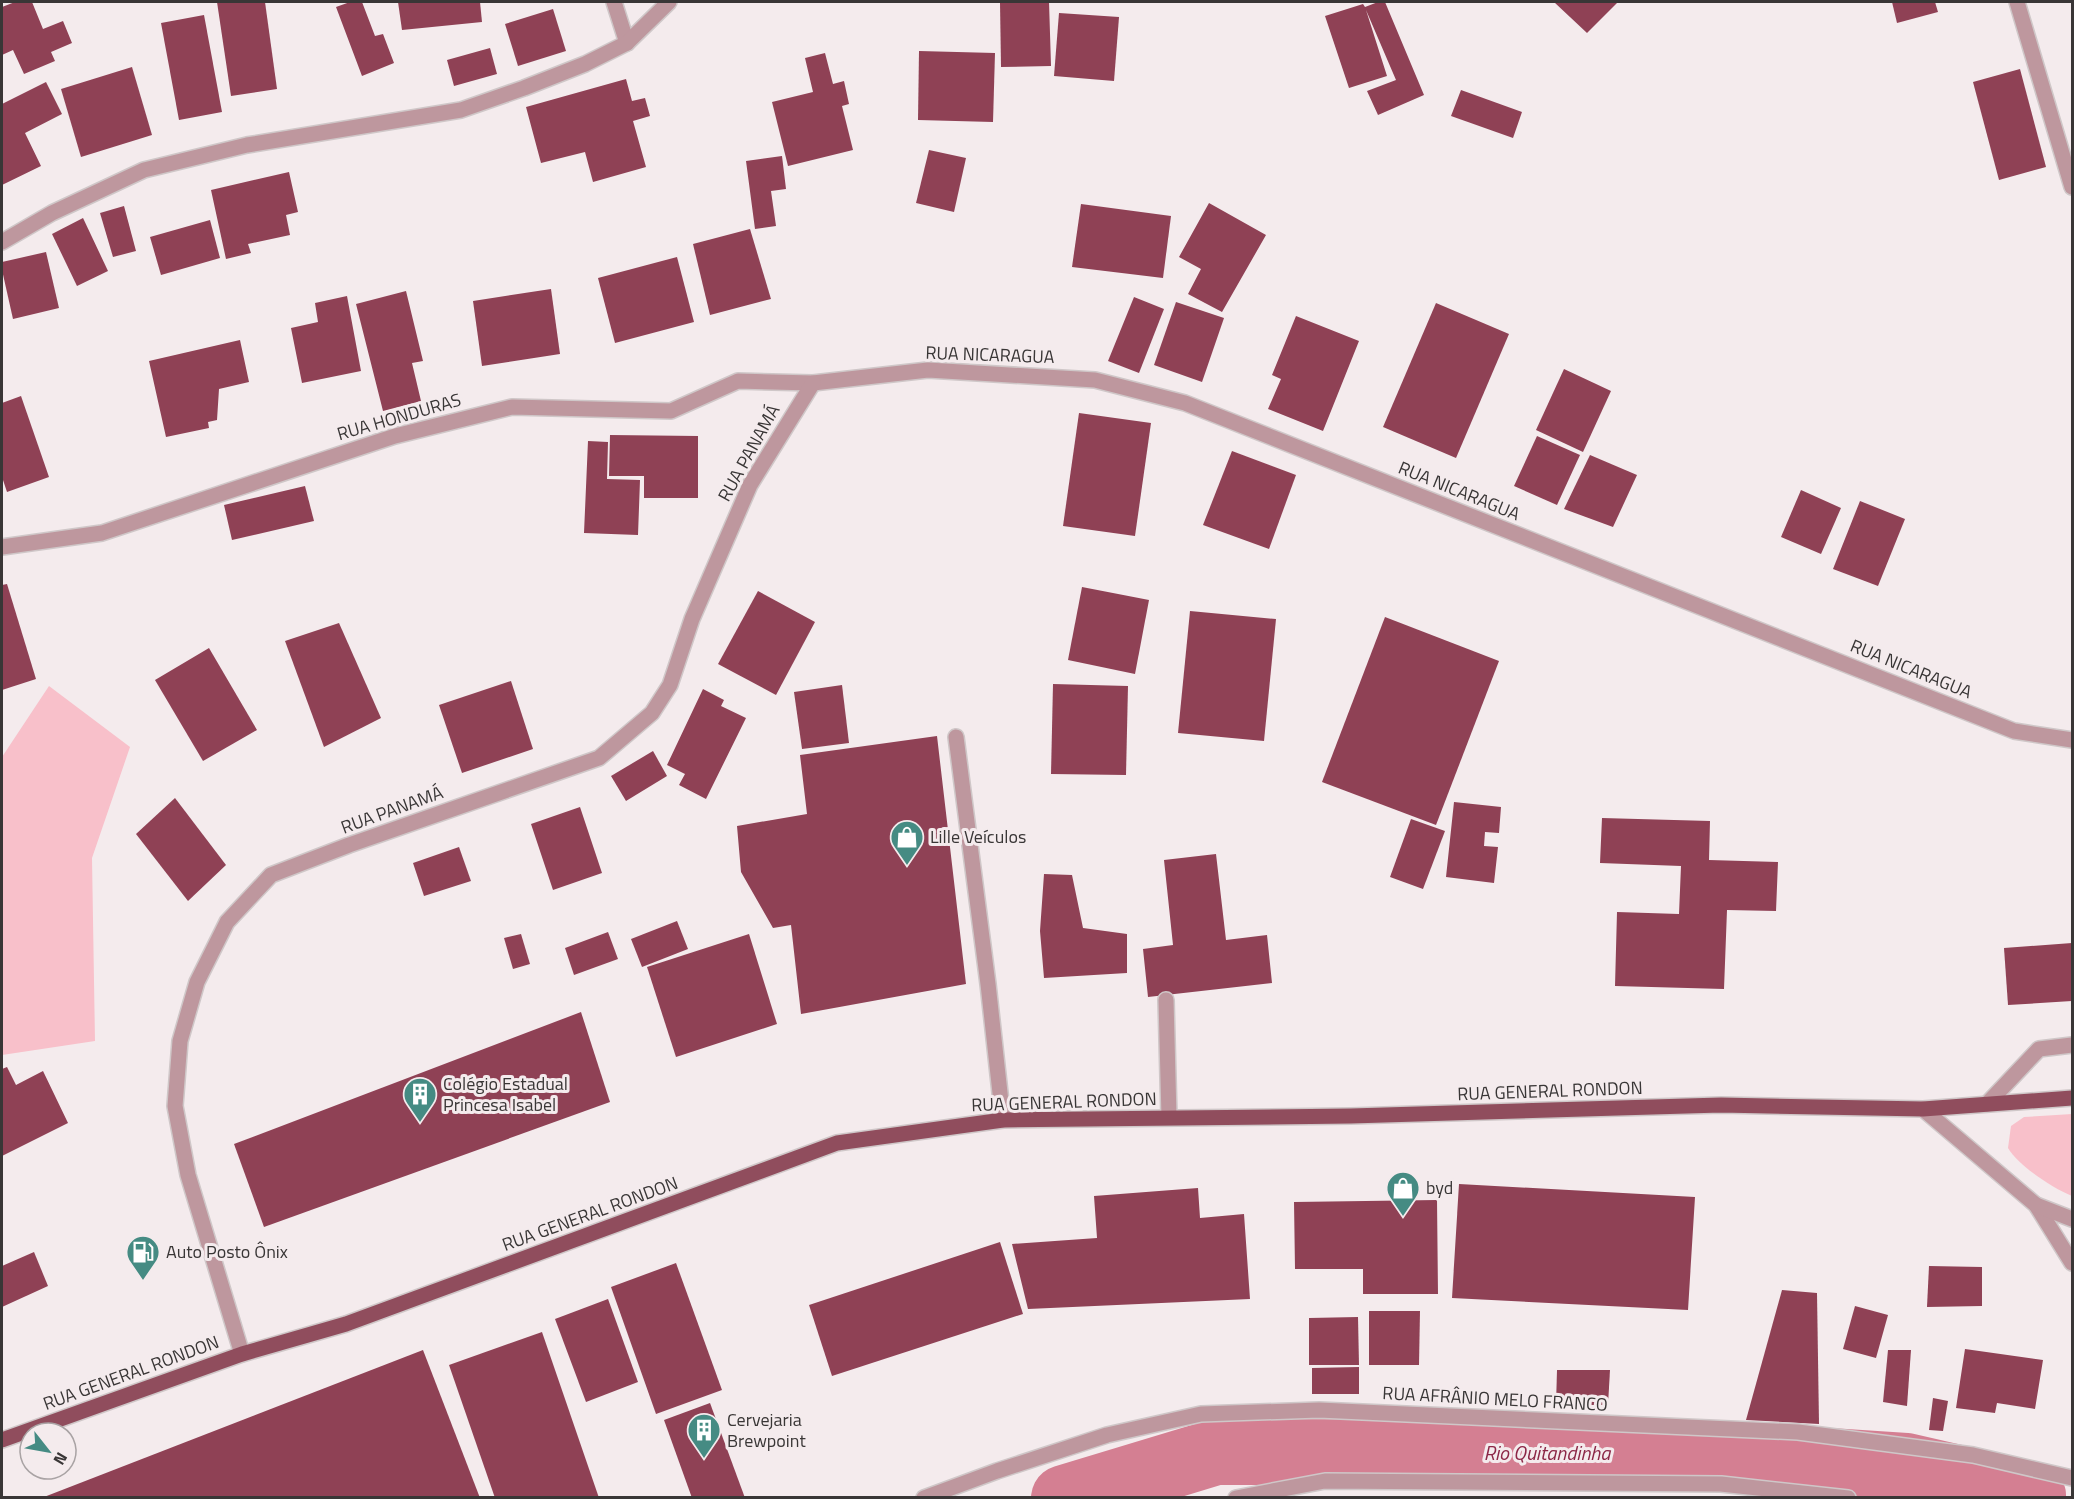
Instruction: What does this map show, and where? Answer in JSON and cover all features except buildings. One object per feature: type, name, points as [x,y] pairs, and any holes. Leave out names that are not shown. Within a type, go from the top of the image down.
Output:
[{"type":"main road","name":"RUA GENERAL RONDON","points":[[2,1440],[242,1354],[346,1324],[837,1143],[1004,1120],[1351,1116],[1721,1105],[1923,1109],[2073,1098]]},
{"type":"street","points":[[614,2],[627,43]]},
{"type":"street","points":[[2,242],[52,213],[144,170],[247,145],[460,110],[585,64],[627,43],[669,2]]},
{"type":"street","points":[[2017,2],[2073,187]]},
{"type":"street","name":"RUA NICARAGUA","points":[[813,383],[928,370],[1019,374],[1095,380],[1185,404],[2014,731],[2073,740]]},
{"type":"street","name":"RUA HONDURAS","points":[[2,547],[102,533],[395,436],[512,407],[671,411],[738,381],[813,383]]},
{"type":"street","name":"RUA PANAMÁ","points":[[242,1354],[188,1175],[176,1106],[180,1041],[197,982],[227,922],[272,875],[599,758],[652,713],[670,685],[692,619],[750,485],[813,383]]},
{"type":"street","points":[[956,737],[1004,1120]]},
{"type":"street","points":[[1166,999],[1169,1117]]},
{"type":"street","points":[[1987,1104],[2039,1048],[2073,1045]]},
{"type":"street","points":[[1923,1109],[2036,1205],[2073,1263]]},
{"type":"street","points":[[2036,1205],[2073,1219]]},
{"type":"street","name":"RUA AFRÂNIO MELO FRANCO","points":[[924,1497],[1107,1436],[1190,1416],[1319,1410],[1798,1432],[1973,1455],[2073,1478]]},
{"type":"street","points":[[1236,1497],[1325,1481],[1721,1484],[1848,1497]]},
{"type":"shaded area","points":[[49,686],[130,747],[92,858],[95,1041],[2,1055],[2,757]]},
{"type":"shaded area","points":[[2072,1114],[2072,1196],[2037,1176],[2008,1148],[2011,1126],[2024,1117]]},
{"type":"waterway","name":"Rio Quitandinha","points":[[1064,1498],[1216,1452],[1708,1453],[1906,1466],[2033,1495]]},
{"type":"place","name":"Lille Veículos","points":[[907,866]]},
{"type":"place","name":"Colégio Estadual Princesa Isabel","points":[[420,1123]]},
{"type":"place","name":"byd","points":[[1403,1217]]},
{"type":"place","name":"Auto Posto Ônix","points":[[143,1281]]},
{"type":"place","name":"Cervejaria Brewpoint","points":[[704,1459]]}]
